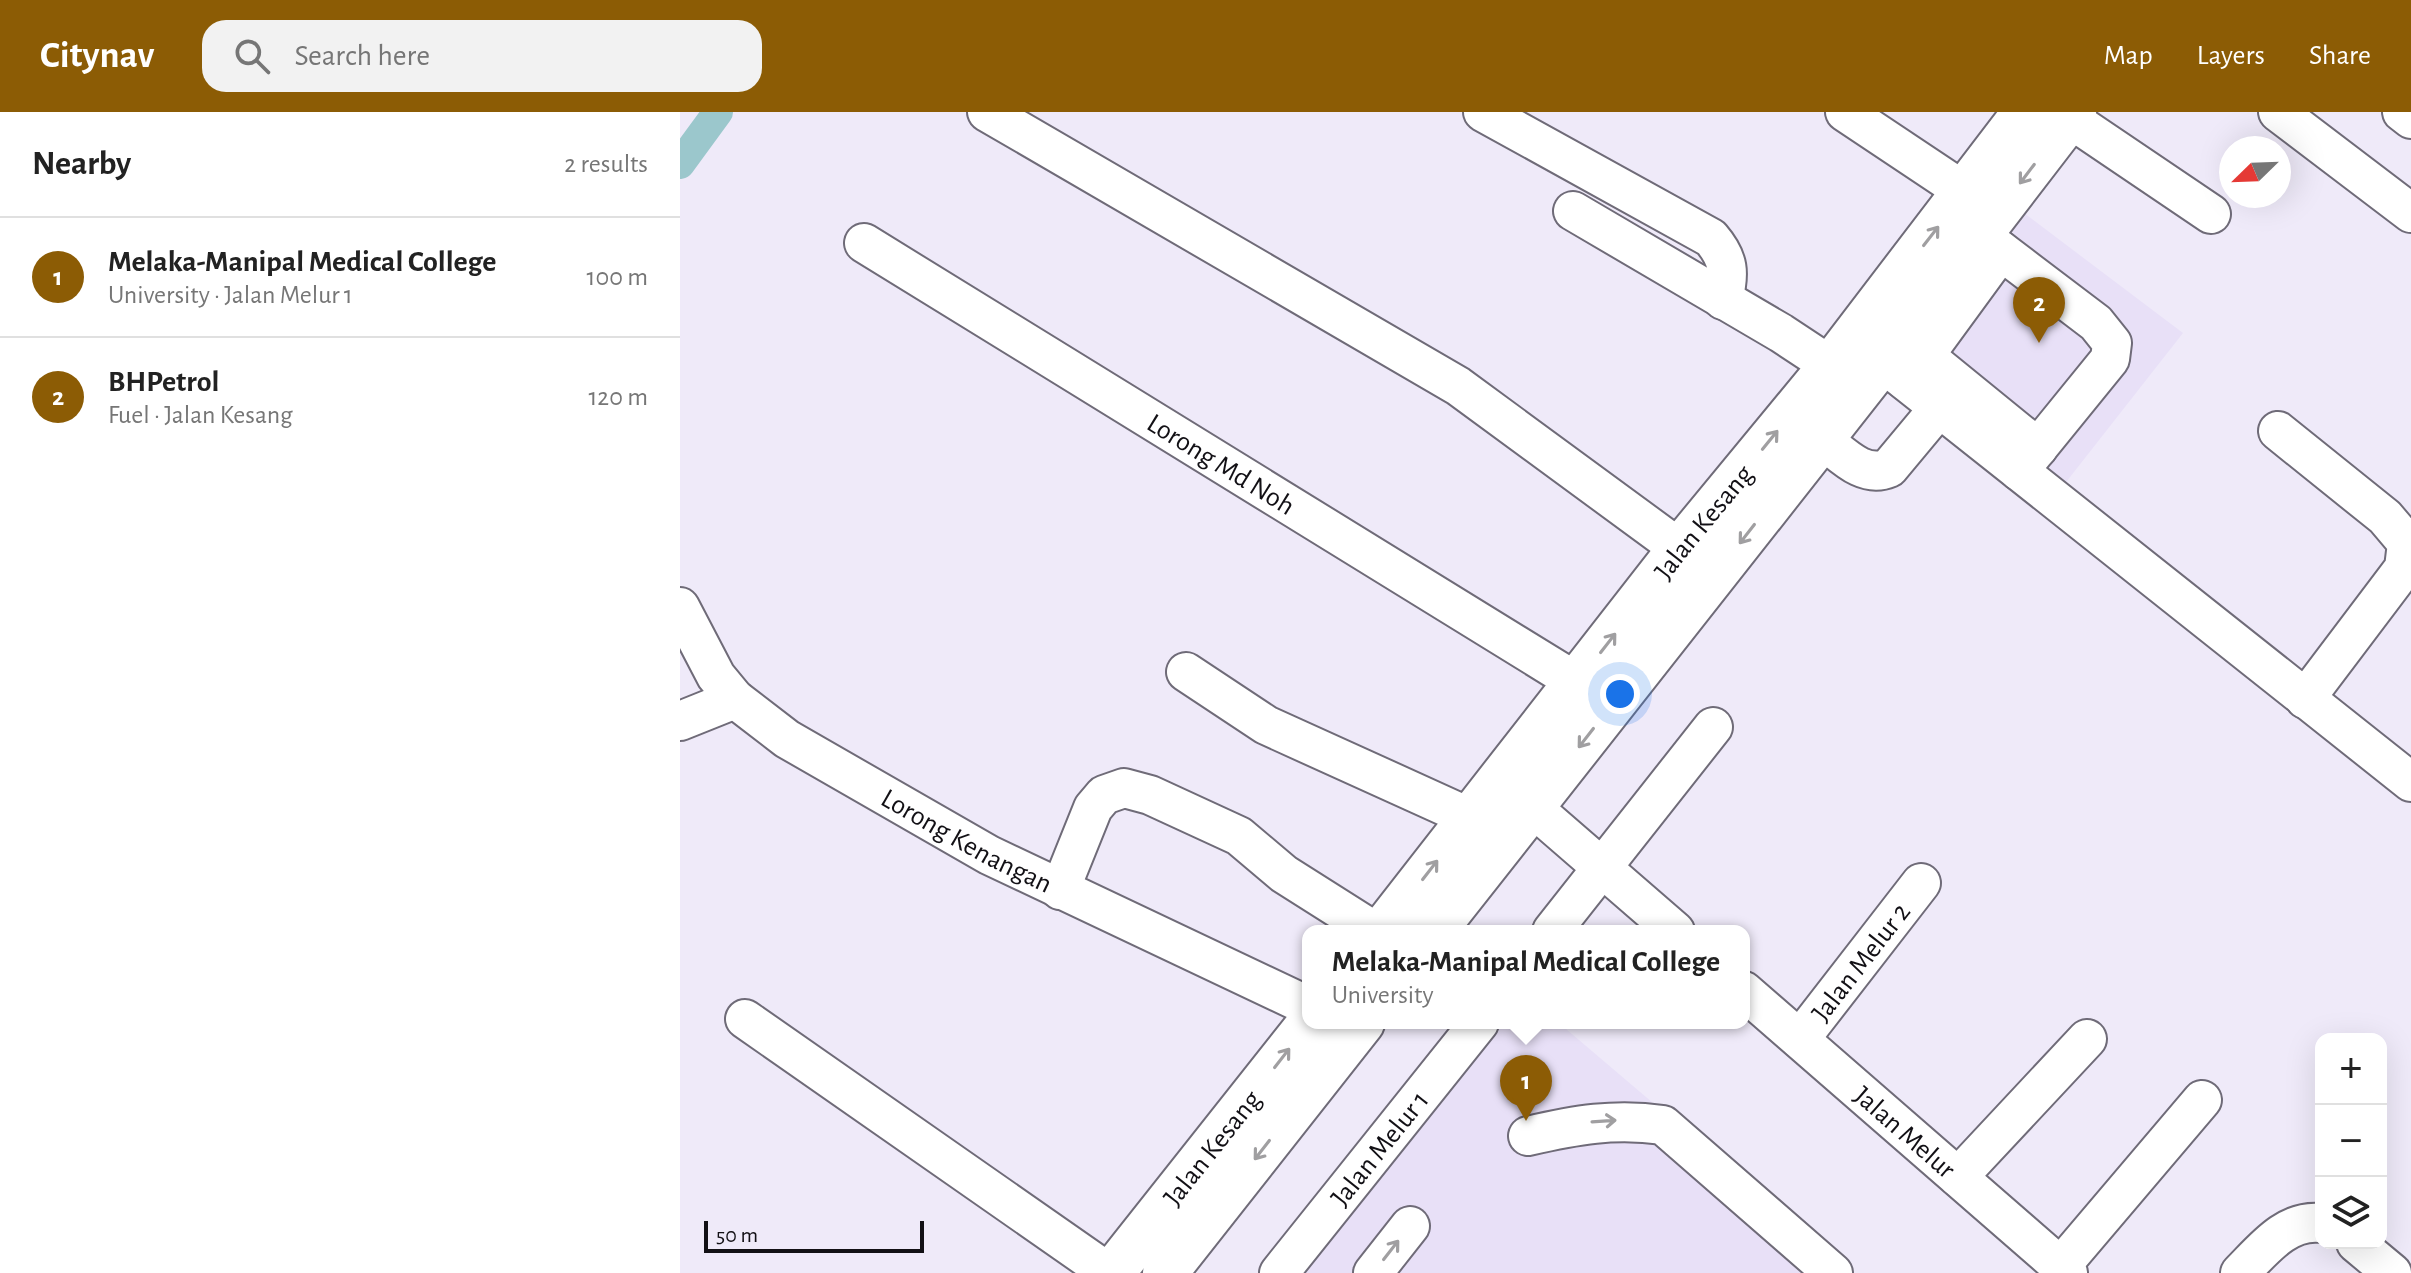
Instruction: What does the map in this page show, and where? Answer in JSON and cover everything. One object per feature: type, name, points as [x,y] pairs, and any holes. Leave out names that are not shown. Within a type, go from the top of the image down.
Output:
[{"type":"main road","name":"Jalan Kesang","points":[[1439,925],[1822,439],[1855,356],[1937,172],[2025,112]]},
{"type":"main road","name":"Jalan Kesang","points":[[1387,925],[1578,683],[1651,528],[1991,243],[2072,115]]},
{"type":"main road","name":"Jalan Kesang","points":[[1110,1273],[1305,1029]]},
{"type":"main road","name":"Jalan Kesang","points":[[1165,1273],[1357,1029]]},
{"type":"street","points":[[987,112],[1458,386],[1651,528]]},
{"type":"street","points":[[1483,112],[1711,238],[1724,253],[1729,274],[1723,300]]},
{"type":"street","points":[[1845,112],[1889,123],[1937,172]]},
{"type":"street","points":[[2278,112],[2411,213]]},
{"type":"street","points":[[2402,112],[2411,119]]},
{"type":"street","points":[[2072,115],[2211,214]]},
{"type":"street","points":[[1573,211],[1723,300],[1855,356],[2028,460],[2305,699],[2411,782]]},
{"type":"street","name":"Lorong Md Noh","points":[[864,243],[1578,683]]},
{"type":"street","points":[[1991,243],[2096,323],[2112,343],[2110,359],[2028,460]]},
{"type":"street","points":[[1855,356],[2028,460]]},
{"type":"street","points":[[1822,439],[1865,471],[1878,472],[1889,468],[1939,408]]},
{"type":"street","points":[[2278,431],[2385,517],[2407,543],[2404,568],[2305,699]]},
{"type":"street","name":"Lorong Kenangan","points":[[680,607],[716,676],[735,699],[787,739],[836,770],[989,855],[1302,1003]]},
{"type":"street","points":[[1186,672],[1266,725],[1471,818]]},
{"type":"street","points":[[680,721],[735,699]]},
{"type":"street","points":[[1557,925],[1713,727]]},
{"type":"street","points":[[1060,890],[1093,808],[1104,795],[1124,788],[1150,795],[1239,836],[1284,874],[1365,925]]},
{"type":"street","points":[[1532,807],[1668,925]]},
{"type":"street","name":"Jalan Melur 2","points":[[1800,1039],[1921,883]]},
{"type":"street","name":"Jalan Melur","points":[[1750,996],[2064,1270]]},
{"type":"street","points":[[745,1019],[1110,1273]]},
{"type":"street","name":"Jalan Melur 1","points":[[1279,1273],[1474,1029]]},
{"type":"street","points":[[1958,1177],[2087,1039]]},
{"type":"street","points":[[2064,1270],[2202,1100]]},
{"type":"street","points":[[1528,1136],[1584,1123],[1627,1120],[1663,1125],[1833,1273]]},
{"type":"street","points":[[2240,1273],[2279,1235],[2303,1221],[2315,1222]]},
{"type":"street","points":[[1373,1273],[1410,1226]]},
{"type":"street","points":[[2363,1249],[2392,1273]]},
{"type":"shaded area","points":[[2020,210],[2183,333],[2063,486],[1909,359]]},
{"type":"shaded area","points":[[1450,1029],[1566,1029],[1853,1273],[1260,1273]]},
{"type":"waterway","points":[[680,164],[718,112]]},
{"type":"place","name":"BHPetrol","points":[[2039,343]]},
{"type":"place","name":"Melaka-Manipal Medical College","points":[[1526,1121]]}]
